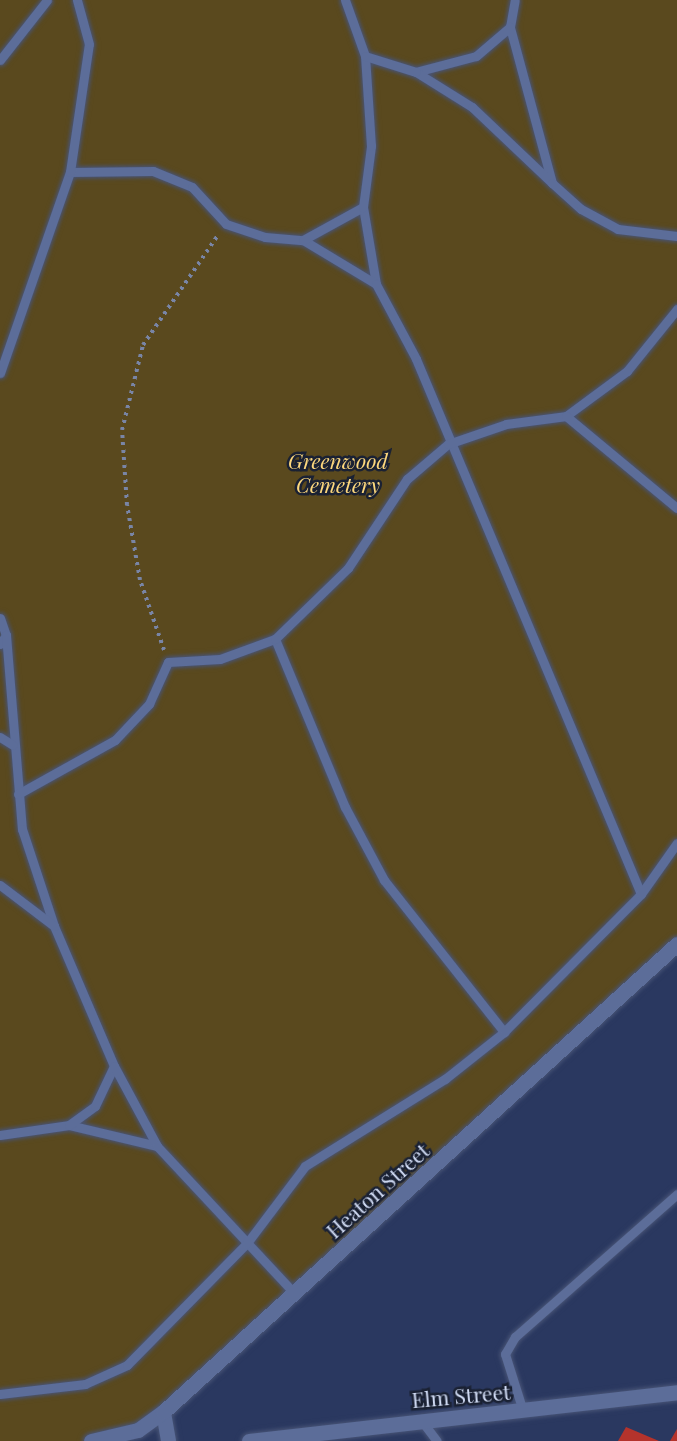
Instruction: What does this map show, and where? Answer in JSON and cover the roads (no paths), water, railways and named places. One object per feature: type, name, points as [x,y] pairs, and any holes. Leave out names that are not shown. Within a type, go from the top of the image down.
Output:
[{"type":"street","name":"Heaton Street","points":[[90,1441],[138,1430],[164,1413],[677,944]]},
{"type":"street","name":"Elm Street","points":[[249,1441],[419,1418],[523,1411],[677,1392]]},
{"type":"street","points":[[164,1413],[168,1441]]},
{"type":"lane","points":[[0,60],[47,0]]},
{"type":"lane","points":[[0,373],[70,172],[89,44],[77,0]]},
{"type":"lane","points":[[345,0],[365,56],[371,146],[363,207],[376,284],[416,359],[448,444],[642,894]]},
{"type":"lane","points":[[515,0],[510,27],[552,183]]},
{"type":"lane","points":[[416,72],[476,56],[510,27]]},
{"type":"lane","points":[[365,56],[416,72],[472,107],[581,209],[618,229],[677,236]]},
{"type":"lane","points":[[70,172],[153,171],[192,187],[226,224],[265,237],[303,240],[376,284]]},
{"type":"lane","points":[[303,240],[363,207]]},
{"type":"lane","points":[[18,794],[116,740],[149,704],[168,662],[220,659],[275,639],[348,568],[407,479],[448,444],[506,424],[566,416],[627,371],[677,309]]},
{"type":"lane","points":[[566,416],[677,508]]},
{"type":"lane","points":[[0,618],[6,635],[13,745],[22,829],[54,926],[114,1066],[157,1146],[294,1293]]},
{"type":"lane","points":[[0,644],[6,635]]},
{"type":"lane","points":[[275,639],[340,797],[384,880],[504,1032]]},
{"type":"lane","points":[[0,737],[13,745]]},
{"type":"lane","points":[[0,1394],[85,1384],[127,1365],[248,1243],[305,1166],[445,1079],[504,1032],[642,894],[677,843]]},
{"type":"lane","points":[[0,885],[54,926]]},
{"type":"lane","points":[[69,1125],[95,1106],[114,1066]]},
{"type":"lane","points":[[0,1135],[69,1125],[157,1146]]},
{"type":"lane","points":[[523,1411],[505,1354],[515,1337],[677,1194]]},
{"type":"lane","points":[[419,1418],[437,1441]]},
{"type":"park label","name":"Greenwood Cemetery","points":[[338,472]]}]
